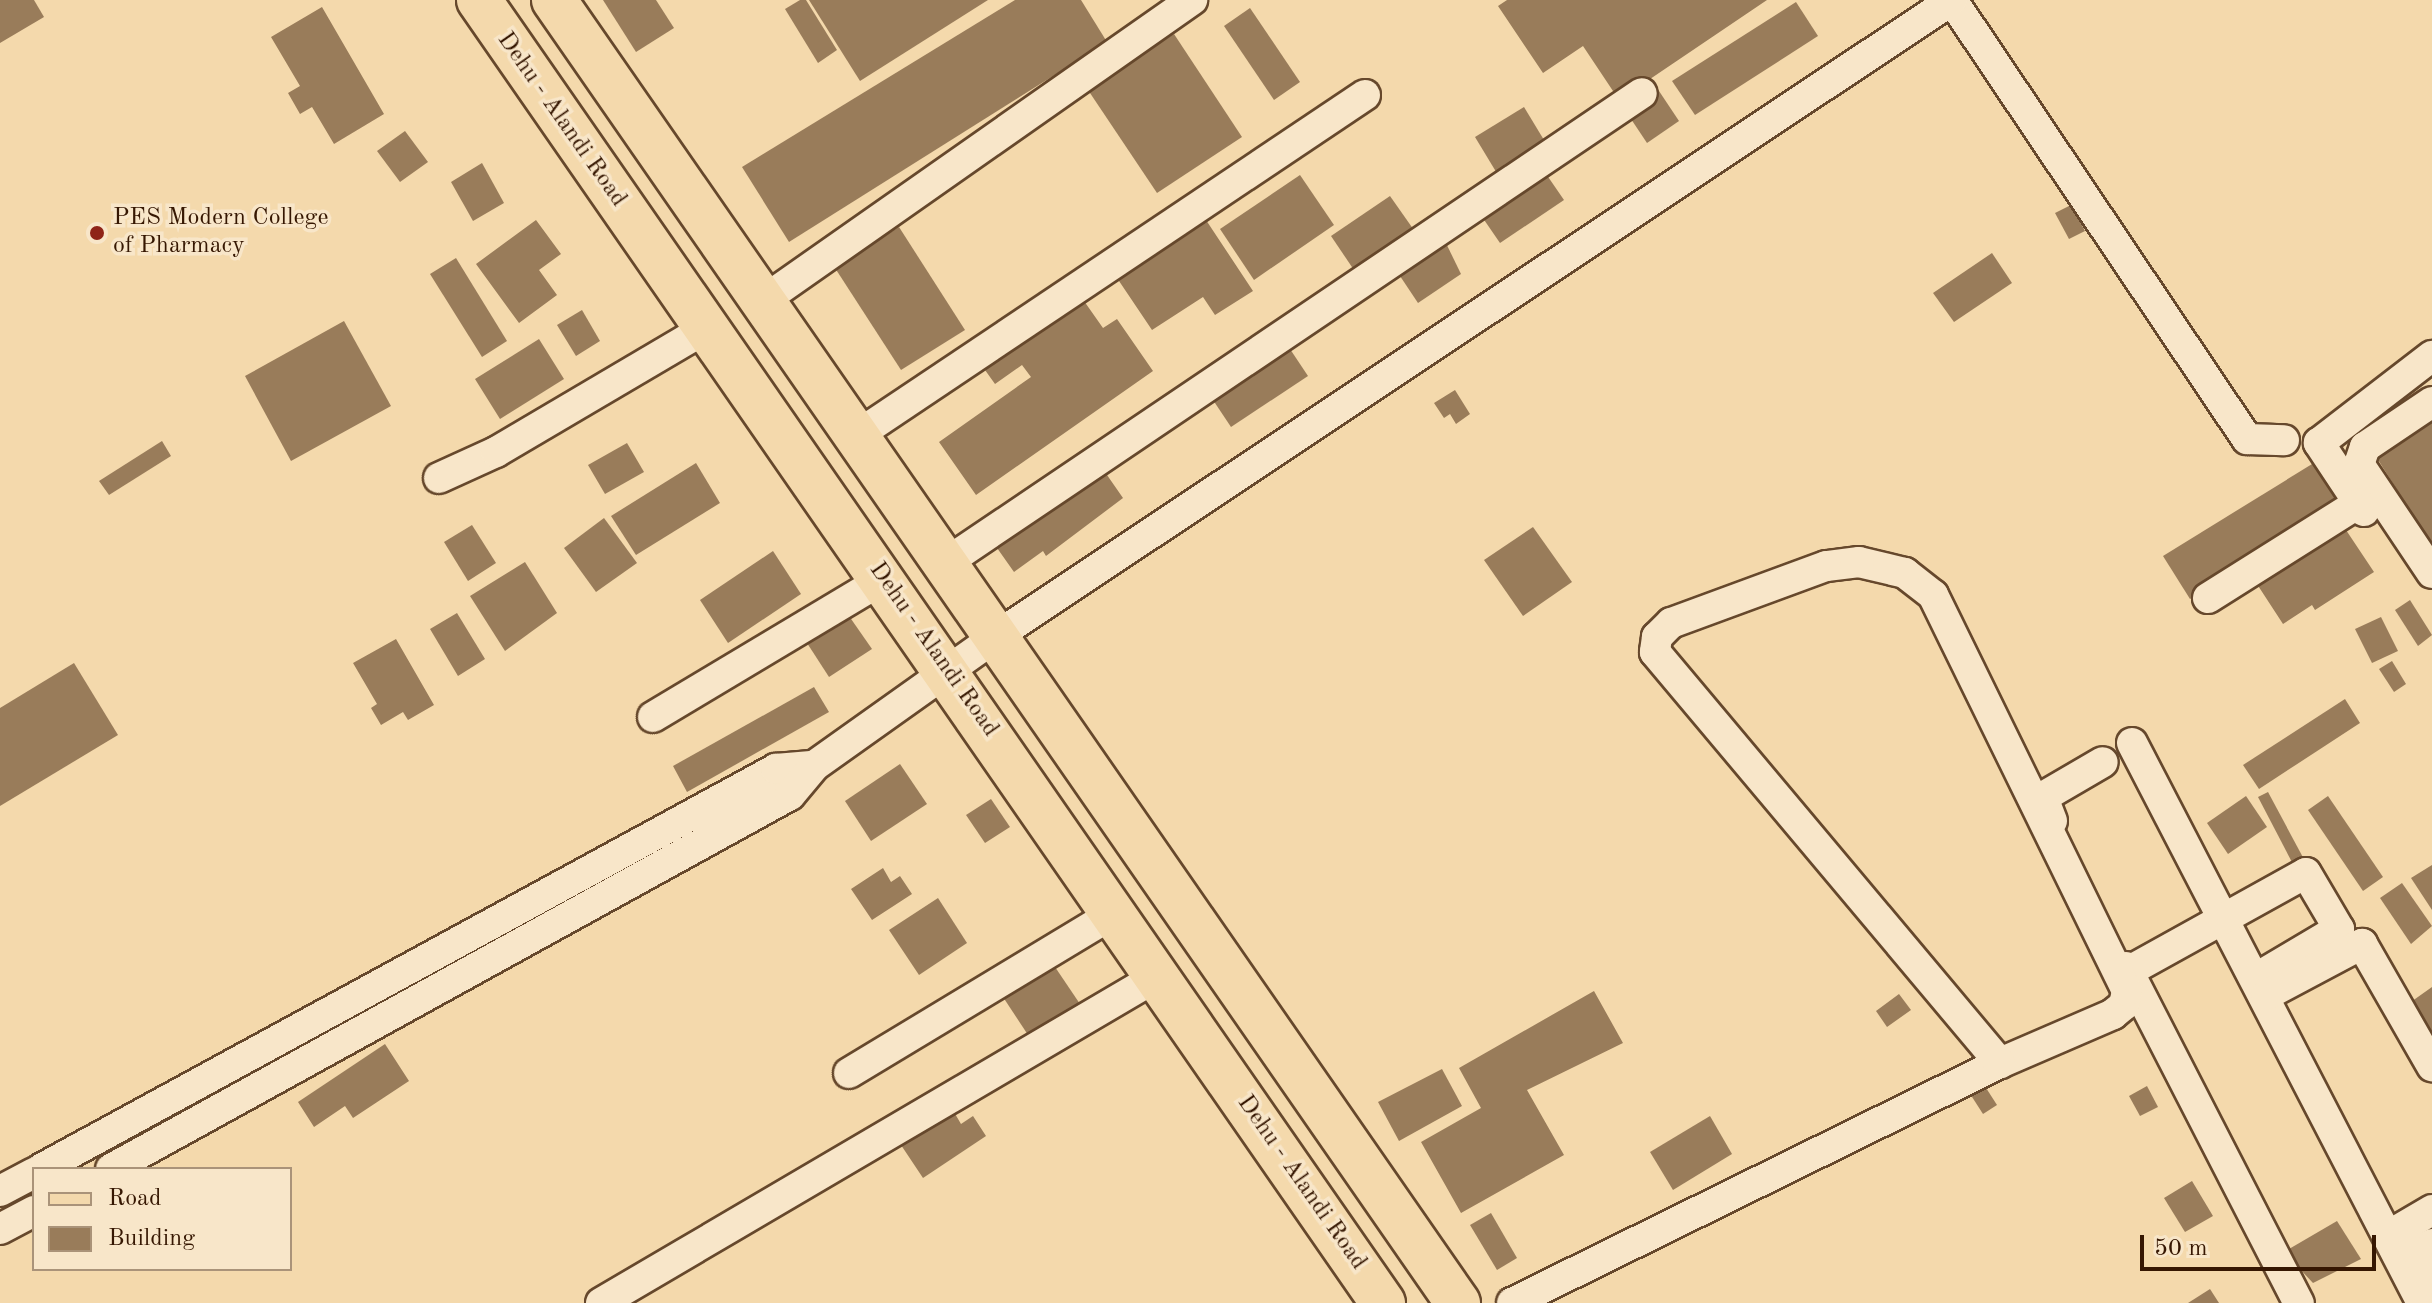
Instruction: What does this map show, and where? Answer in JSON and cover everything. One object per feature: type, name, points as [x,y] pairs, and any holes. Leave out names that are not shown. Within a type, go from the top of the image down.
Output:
[{"type":"main road","name":"Dehu - Alandi Road","points":[[479,0],[884,579],[1383,1303]]},
{"type":"main road","points":[[554,0],[859,434],[1458,1303]]},
{"type":"street","points":[[764,300],[1192,0]]},
{"type":"street","points":[[115,1167],[790,795],[814,766],[998,635],[1952,0],[2247,439],[2284,440]]},
{"type":"street","points":[[947,562],[1642,93]]},
{"type":"street","points":[[859,434],[1365,95]]},
{"type":"street","points":[[439,478],[496,452],[708,327]]},
{"type":"street","points":[[2208,598],[2362,507],[2319,443],[2432,356]]},
{"type":"street","points":[[2432,402],[2365,447],[2359,464],[2432,573]]},
{"type":"street","points":[[1512,1303],[2000,1063],[2113,1014],[2124,1005],[2127,991],[1933,595],[1905,573],[1859,562],[1826,566],[1671,623],[1657,637],[1655,652],[2000,1063]]},
{"type":"street","points":[[653,717],[884,579]]},
{"type":"street","points":[[2132,743],[2261,986],[2422,1303]]},
{"type":"street","points":[[2103,762],[2047,792],[2042,802],[2299,1303]]},
{"type":"street","points":[[45,1167],[776,769],[814,766]]},
{"type":"street","points":[[608,862],[624,889]]},
{"type":"street","points":[[2129,971],[2306,873],[2339,929],[2261,986]]},
{"type":"street","points":[[849,1073],[1114,913]]},
{"type":"street","points":[[2261,986],[2362,944],[2432,1066]]},
{"type":"street","points":[[601,1303],[1158,976]]},
{"type":"street","points":[[0,1191],[32,1174]]},
{"type":"street","points":[[2388,1236],[2432,1210]]},
{"type":"street","points":[[0,1229],[32,1212]]},
{"type":"street","points":[[2432,1244],[2417,1252],[2432,1279]]},
{"type":"building","points":[[0,0],[34,0],[44,17],[0,43]]},
{"type":"building","points":[[603,0],[656,0],[674,28],[636,52]]},
{"type":"building","points":[[806,0],[837,50],[818,63],[785,9]]},
{"type":"building","points":[[809,0],[988,0],[860,81]]},
{"type":"building","points":[[1015,0],[1081,0],[1107,42],[789,242],[742,167]]},
{"type":"building","points":[[1507,0],[1767,0],[1619,100],[1583,46],[1543,73],[1498,6]]},
{"type":"building","points":[[1796,2],[1818,36],[1695,115],[1672,81]]},
{"type":"building","points":[[322,7],[384,114],[334,144],[312,107],[300,114],[288,93],[300,86],[271,37]]},
{"type":"building","points":[[1250,8],[1300,82],[1274,100],[1224,26]]},
{"type":"building","points":[[1174,34],[1242,137],[1157,193],[1088,90]]},
{"type":"building","points":[[1657,88],[1679,121],[1647,143],[1625,110]]},
{"type":"building","points":[[1524,107],[1547,145],[1498,175],[1475,137]]},
{"type":"building","points":[[405,131],[428,162],[400,182],[377,151]]},
{"type":"building","points":[[482,163],[504,203],[473,221],[451,182]]},
{"type":"building","points":[[1542,168],[1564,200],[1500,243],[1478,211]]},
{"type":"building","points":[[1300,175],[1334,225],[1254,280],[1220,229]]},
{"type":"building","points":[[1390,196],[1416,233],[1356,273],[1331,236]]},
{"type":"building","points":[[2071,205],[2085,231],[2069,239],[2055,213]]},
{"type":"building","points":[[536,220],[561,254],[539,270],[557,295],[519,323],[476,264]]},
{"type":"building","points":[[1206,220],[1253,291],[1215,315],[1203,297],[1152,330],[1117,278]]},
{"type":"building","points":[[899,227],[965,330],[901,370],[835,268]]},
{"type":"building","points":[[1442,235],[1461,274],[1418,303],[1394,267]]},
{"type":"building","points":[[1992,253],[2012,283],[1954,322],[1933,293]]},
{"type":"building","points":[[456,258],[507,341],[482,357],[430,274]]},
{"type":"building","points":[[1084,301],[1103,328],[1117,319],[1153,371],[976,495],[939,442],[1031,377],[1022,365],[995,384],[985,370]]},
{"type":"building","points":[[582,310],[600,341],[576,356],[557,325]]},
{"type":"building","points":[[344,321],[391,406],[291,461],[245,376]]},
{"type":"building","points":[[539,339],[564,379],[500,419],[475,379]]},
{"type":"building","points":[[1284,340],[1308,376],[1231,427],[1207,391]]},
{"type":"building","points":[[1455,390],[1470,414],[1456,424],[1450,414],[1444,418],[1434,403]]},
{"type":"building","points":[[2432,418],[2432,558],[2392,497],[2399,493],[2375,455]]},
{"type":"building","points":[[162,441],[171,456],[109,495],[99,481]]},
{"type":"building","points":[[627,443],[644,472],[605,494],[588,465]]},
{"type":"building","points":[[2317,461],[2344,505],[2190,599],[2163,556]]},
{"type":"building","points":[[1098,462],[1123,498],[1046,556],[1043,551],[1014,572],[990,538]]},
{"type":"building","points":[[696,463],[720,503],[636,555],[611,516]]},
{"type":"building","points":[[604,518],[637,563],[596,592],[564,548]]},
{"type":"building","points":[[2340,521],[2374,572],[2315,610],[2312,605],[2283,624],[2253,578]]},
{"type":"building","points":[[472,525],[496,563],[468,581],[444,542]]},
{"type":"building","points":[[1533,527],[1572,582],[1523,616],[1484,560]]},
{"type":"building","points":[[773,551],[801,594],[728,643],[700,600]]},
{"type":"building","points":[[525,562],[557,613],[505,651],[470,596]]},
{"type":"building","points":[[2410,600],[2432,635],[2418,646],[2395,610]]},
{"type":"building","points":[[457,613],[485,659],[458,676],[430,629]]},
{"type":"building","points":[[849,616],[872,649],[829,677],[807,643]]},
{"type":"building","points":[[2381,617],[2398,651],[2372,663],[2355,629]]},
{"type":"building","points":[[396,639],[434,705],[408,720],[403,712],[381,725],[371,708],[377,704],[353,663]]},
{"type":"building","points":[[2392,661],[2406,684],[2394,692],[2379,669]]},
{"type":"building","points":[[74,663],[118,735],[0,806],[0,708]]},
{"type":"building","points":[[814,687],[829,712],[687,792],[673,766]]},
{"type":"building","points":[[2345,699],[2360,723],[2259,789],[2243,765]]},
{"type":"building","points":[[900,764],[927,804],[871,841],[845,801]]},
{"type":"building","points":[[2268,792],[2306,863],[2295,868],[2258,797]]},
{"type":"building","points":[[2246,796],[2267,827],[2228,854],[2207,823]]},
{"type":"building","points":[[2328,796],[2383,877],[2363,891],[2308,810]]},
{"type":"building","points":[[991,799],[1010,827],[985,843],[966,815]]},
{"type":"building","points":[[2432,865],[2432,910],[2411,878]]},
{"type":"building","points":[[883,868],[891,882],[900,876],[912,894],[872,920],[851,889]]},
{"type":"building","points":[[2402,883],[2432,926],[2411,944],[2380,898]]},
{"type":"building","points":[[938,898],[967,943],[919,975],[889,930]]},
{"type":"building","points":[[1053,964],[1080,1004],[1030,1038],[1003,997]]},
{"type":"building","points":[[2432,987],[2432,1041],[2408,1004]]},
{"type":"building","points":[[1594,991],[1623,1043],[1527,1090],[1564,1155],[1461,1213],[1421,1142],[1481,1108],[1459,1068]]},
{"type":"building","points":[[1899,994],[1911,1010],[1887,1027],[1876,1011]]},
{"type":"building","points":[[385,1044],[409,1081],[353,1118],[345,1106],[314,1127],[298,1102]]},
{"type":"building","points":[[1442,1069],[1462,1106],[1399,1141],[1378,1102]]},
{"type":"building","points":[[1979,1077],[1997,1105],[1983,1114],[1965,1086]]},
{"type":"building","points":[[2147,1086],[2158,1107],[2140,1116],[2129,1096]]},
{"type":"building","points":[[954,1112],[961,1124],[973,1116],[986,1136],[923,1178],[897,1139],[935,1114],[940,1122]]},
{"type":"building","points":[[1710,1116],[1732,1154],[1673,1190],[1650,1152]]},
{"type":"building","points":[[2192,1181],[2213,1216],[2185,1232],[2164,1198]]},
{"type":"building","points":[[1491,1213],[1517,1258],[1497,1270],[1470,1225]]},
{"type":"building","points":[[2337,1221],[2361,1259],[2313,1283],[2284,1252]]},
{"type":"building","points":[[2210,1289],[2219,1303],[2188,1303]]},
{"type":"place","name":"PES Modern College of Pharmacy","points":[[97,233]]}]
